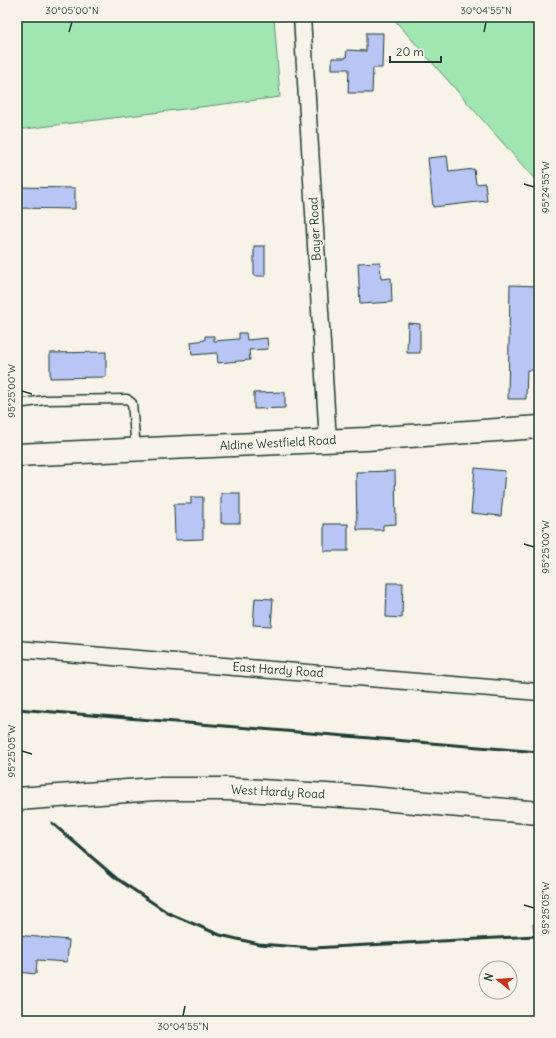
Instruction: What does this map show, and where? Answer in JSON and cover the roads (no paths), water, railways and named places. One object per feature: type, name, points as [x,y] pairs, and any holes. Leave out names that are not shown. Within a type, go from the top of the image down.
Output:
[{"type":"main road","name":"Aldine Westfield Road","points":[[17,455],[328,441],[539,427]]},
{"type":"main road","name":"West Hardy Road","points":[[17,799],[155,789],[227,789],[360,797],[539,813]]},
{"type":"street","name":"Bayer Road","points":[[302,17],[328,441]]},
{"type":"street","name":"East Hardy Road","points":[[17,649],[539,692]]},
{"type":"lane","points":[[17,404],[45,400],[127,399],[132,403],[136,450]]},
{"type":"railway","points":[[17,709],[539,752]]},
{"type":"railway","points":[[52,823],[116,878],[168,913],[220,935],[259,944],[313,948],[535,936]]}]
